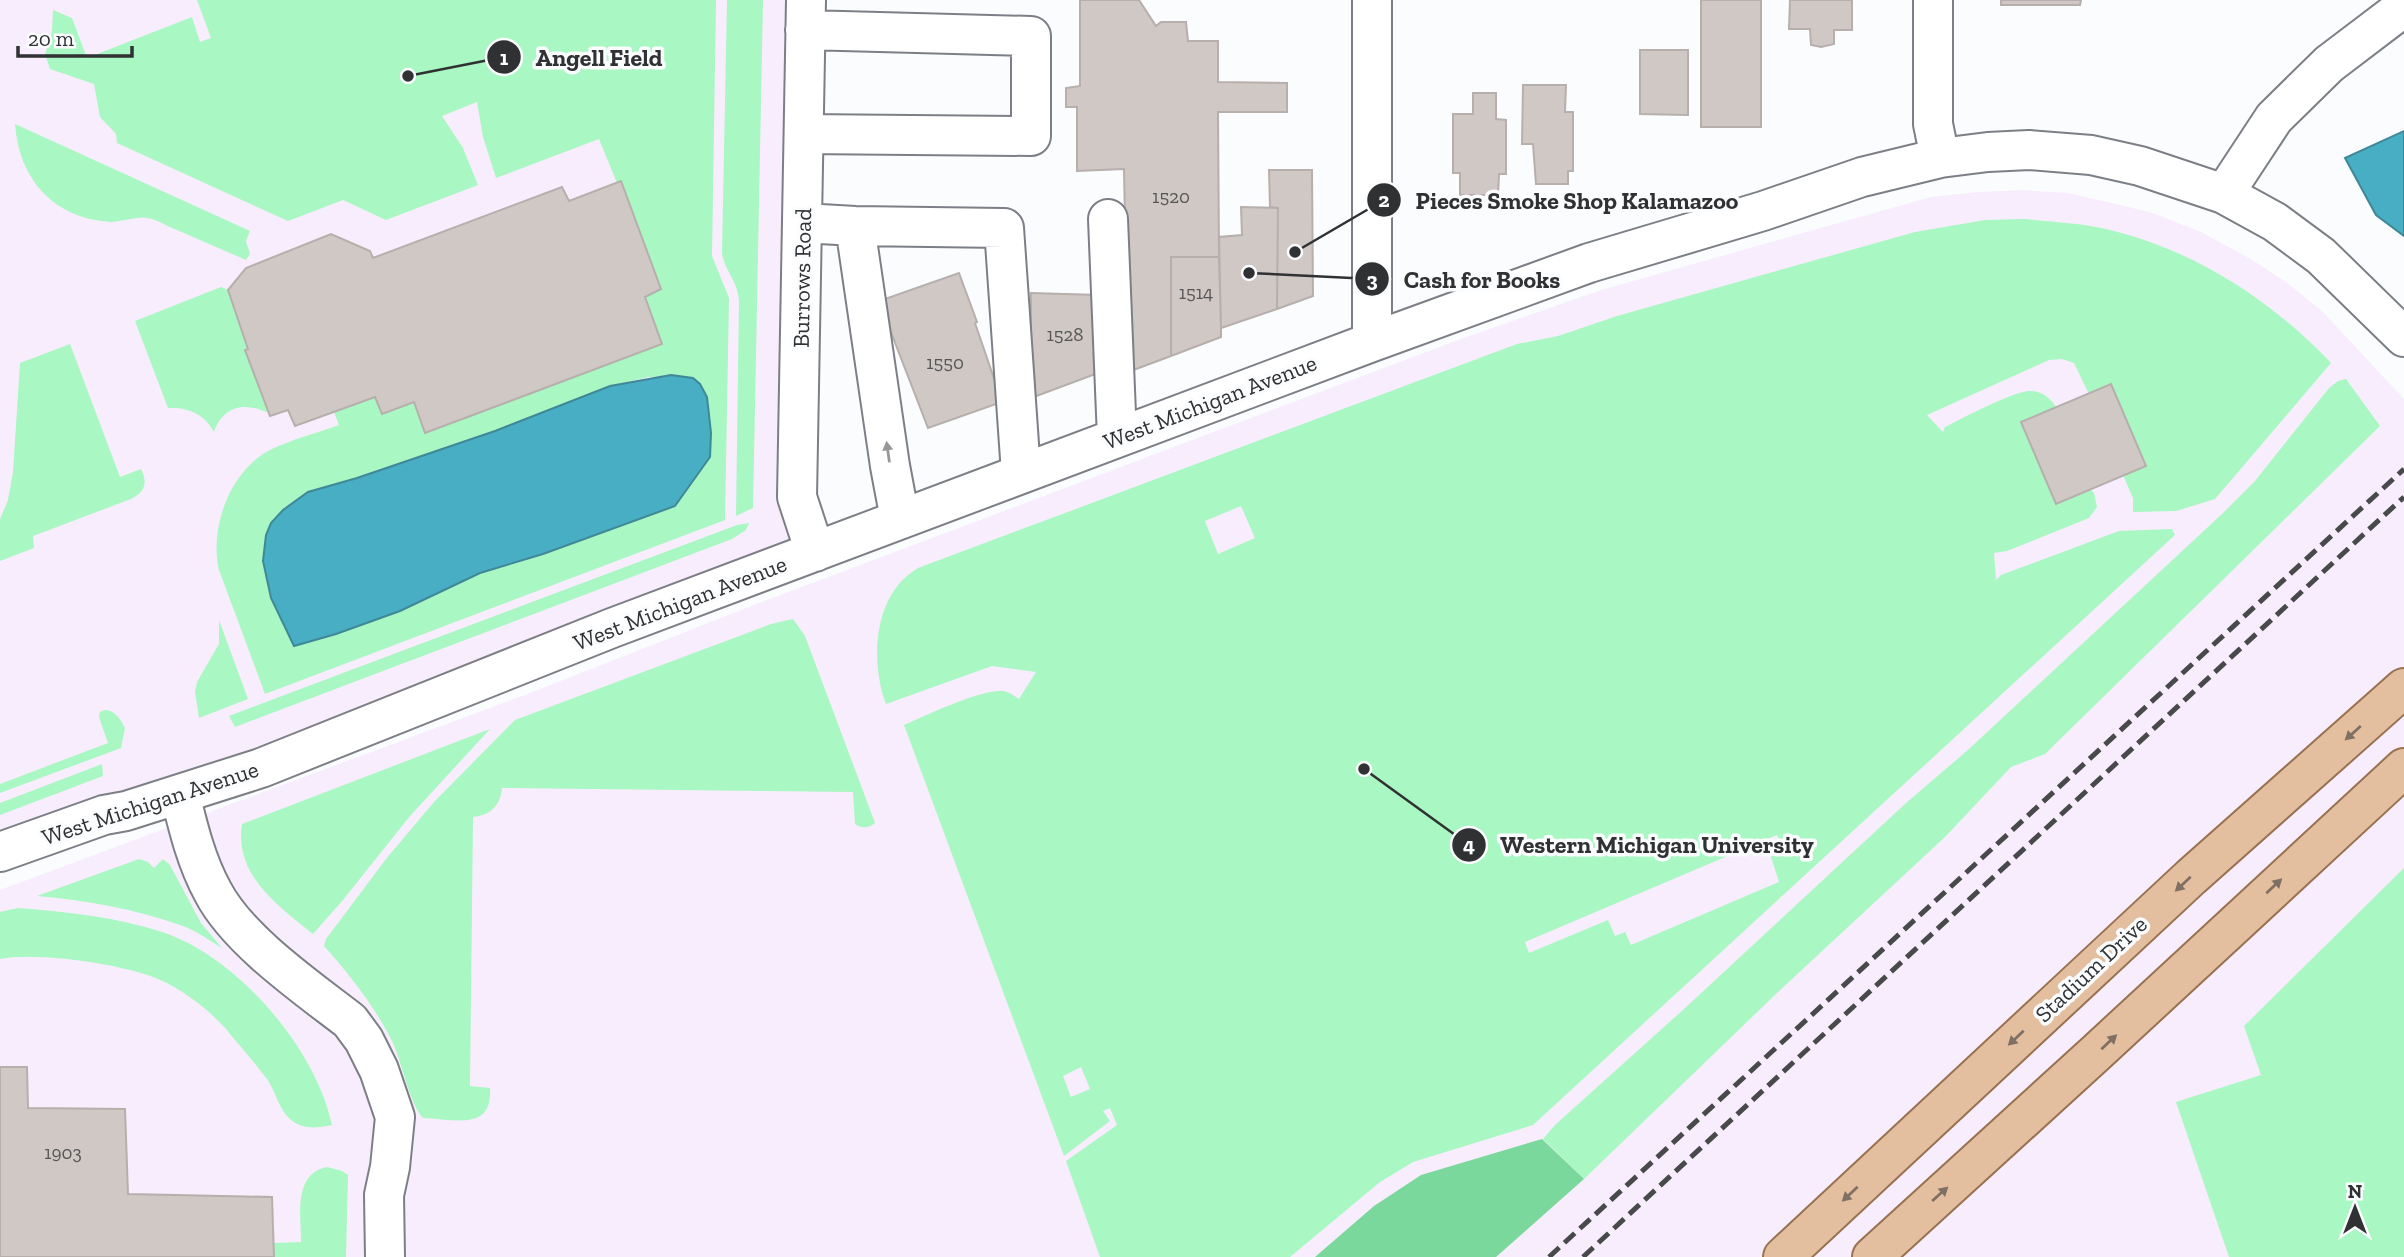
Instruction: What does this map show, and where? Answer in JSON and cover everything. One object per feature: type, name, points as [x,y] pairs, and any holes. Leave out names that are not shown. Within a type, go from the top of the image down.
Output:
[{"type":"main road","name":"Stadium Drive","points":[[1783,1257],[2181,887],[2404,688]]},
{"type":"main road","points":[[1872,1257],[2404,768]]},
{"type":"street","points":[[1371,342],[1373,0]]},
{"type":"street","points":[[1933,0],[1933,124],[1940,158]]},
{"type":"street","points":[[2224,194],[2258,140],[2282,110],[2329,64],[2404,7]]},
{"type":"street","points":[[804,134],[1031,136],[1031,36],[806,15]]},
{"type":"street","name":"Burrows Road","points":[[806,15],[797,497],[815,552]]},
{"type":"street","name":"West Michigan Avenue","points":[[0,852],[104,815],[126,811],[261,768],[612,628],[1371,342],[1601,259],[1763,211],[1862,177],[1940,158],[2029,150],[2091,155],[2140,166],[2224,194],[2275,222],[2320,256],[2404,337]]},
{"type":"street","points":[[1108,219],[1117,438]]},
{"type":"street","points":[[803,223],[1004,228],[1021,473]]},
{"type":"street","points":[[855,226],[900,519]]},
{"type":"street","points":[[180,794],[190,836],[214,894],[238,927],[349,1021],[364,1040],[379,1070],[395,1117],[384,1195],[385,1257]]},
{"type":"shaded area","points":[[0,0],[806,0],[815,552],[0,855]]},
{"type":"shaded area","points":[[2022,190],[2068,193],[2150,212],[2201,232],[2249,258],[2286,282],[2322,311],[2404,399],[2404,1257],[0,1257],[0,890],[530,693],[754,605],[1461,339],[1601,290],[1931,197]]},
{"type":"green space","points":[[197,0],[716,0],[712,256],[729,298],[725,520],[265,694],[219,570],[217,554],[217,536],[226,501],[245,470],[257,458],[272,449],[339,425],[334,412],[375,397],[414,402],[424,429],[662,344],[645,297],[661,289],[620,182],[617,183],[599,139],[496,178],[483,137],[477,102],[442,116],[463,148],[478,185],[386,220],[343,200],[288,221],[117,143],[116,134],[100,117],[94,84],[50,69],[45,54],[52,32],[53,10],[72,18],[87,58],[192,17],[200,42],[211,38]],"holes":[[[648,377],[693,378],[674,506],[543,554],[480,573],[400,611],[330,636],[271,598],[263,561],[266,535],[308,492],[495,431],[610,386]]]},
{"type":"green space","points":[[727,0],[763,0],[753,508],[736,516],[739,301],[722,253]]},
{"type":"green space","points":[[15,124],[250,231],[246,241],[250,254],[246,260],[151,219],[110,222],[72,213],[56,204],[32,178],[18,144]]},
{"type":"green space","points":[[2025,219],[2089,226],[2142,239],[2172,251],[2202,265],[2257,299],[2308,340],[2331,363],[2215,499],[2176,511],[2133,512],[2133,498],[2123,475],[2146,465],[2112,385],[2089,394],[2074,363],[2062,359],[2049,360],[1927,415],[1943,432],[1945,427],[2010,396],[2028,391],[2041,393],[2056,407],[2021,422],[2094,493],[2097,507],[2089,518],[2007,551],[1994,553],[1996,580],[2001,575],[2119,531],[2172,529],[2175,535],[1533,1125],[1413,1162],[1380,1182],[1290,1257],[1100,1257],[1066,1161],[1117,1125],[1110,1108],[1103,1111],[1110,1121],[1064,1156],[904,725],[989,692],[1004,691],[1019,699],[1036,672],[992,666],[886,704],[878,668],[879,630],[892,594],[903,580],[918,568],[1517,344],[1558,336],[1617,316],[1915,232],[1985,220]],"holes":[[[1241,506],[1255,538],[1218,554],[1205,521]],[[1777,835],[1782,846],[1769,851],[1779,882],[1631,945],[1625,932],[1615,936],[1608,920],[1529,953],[1525,942]],[[1081,1067],[1090,1089],[1071,1097],[1063,1076]]]},
{"type":"green space","points":[[221,287],[228,290],[248,349],[245,351],[269,412],[246,407],[234,409],[224,415],[214,432],[206,421],[195,413],[168,408],[135,321]]},
{"type":"green space","points":[[70,344],[120,477],[141,469],[144,487],[131,499],[33,536],[34,548],[0,561],[0,519],[8,500],[13,472],[20,363]]},
{"type":"green space","points":[[2346,379],[2380,426],[2045,754],[2011,767],[1945,837],[1778,992],[1584,1179],[1543,1139],[1555,1125],[1905,804],[1969,749],[2222,514],[2255,481],[2329,388]]},
{"type":"green space","points":[[749,523],[746,530],[732,539],[235,727],[229,716],[737,525]]},
{"type":"green space","points":[[793,619],[805,636],[875,823],[865,827],[855,824],[853,792],[502,788],[494,808],[473,817],[470,1086],[490,1088],[489,1102],[485,1111],[469,1120],[423,1118],[414,1104],[386,1030],[362,992],[324,946],[326,939],[386,859],[434,802],[515,720],[771,624]]},
{"type":"green space","points":[[219,620],[248,699],[199,718],[195,692],[197,682],[219,644]]},
{"type":"green space","points":[[105,710],[115,714],[125,728],[121,748],[0,793],[0,784],[108,743],[99,717],[100,712]]},
{"type":"green space","points":[[490,729],[410,816],[313,934],[261,888],[245,859],[241,842],[242,824]]},
{"type":"green space","points":[[102,764],[103,776],[0,815],[0,803]]},
{"type":"green space","points":[[139,859],[154,868],[163,859],[170,865],[201,923],[222,948],[186,927],[145,914],[37,896]]},
{"type":"green space","points":[[2404,868],[2404,1257],[2229,1257],[2176,1102],[2261,1075],[2244,1026]]},
{"type":"green space","points":[[18,908],[92,916],[147,927],[193,946],[220,963],[270,1010],[292,1038],[310,1067],[332,1125],[306,1127],[291,1120],[283,1111],[267,1079],[226,1029],[199,1004],[167,983],[152,976],[85,961],[37,957],[0,959],[0,912]]},
{"type":"green space","points":[[1542,1139],[1584,1179],[1496,1257],[1315,1257],[1374,1206],[1421,1175]]},
{"type":"green space","points":[[327,1167],[348,1175],[346,1257],[274,1257],[274,1243],[301,1242],[300,1208],[304,1187],[316,1171]]},
{"type":"water","points":[[2404,131],[2404,236],[2376,215],[2345,158]]},
{"type":"water","points":[[671,375],[693,378],[700,384],[707,397],[711,433],[710,457],[675,506],[543,554],[480,573],[400,611],[294,646],[271,598],[263,561],[266,535],[271,523],[283,510],[308,492],[495,431],[610,386]]},
{"type":"building","points":[[1080,0],[1139,0],[1156,26],[1161,22],[1186,22],[1188,41],[1218,41],[1218,82],[1287,83],[1287,112],[1218,112],[1219,257],[1171,257],[1171,356],[1128,372],[1124,169],[1077,171],[1077,107],[1066,107],[1066,88],[1080,86]]},
{"type":"building","points":[[1701,0],[1761,0],[1761,127],[1701,127]]},
{"type":"building","points":[[1790,0],[1852,0],[1852,30],[1834,30],[1834,44],[1821,47],[1811,45],[1810,29],[1789,29]]},
{"type":"building","points":[[2001,0],[2081,0],[2080,5],[2001,5]]},
{"type":"building","points":[[1640,50],[1688,50],[1688,115],[1640,114]]},
{"type":"building","points":[[1523,85],[1566,85],[1565,112],[1573,112],[1573,171],[1568,171],[1568,184],[1536,184],[1533,144],[1522,144]]},
{"type":"building","points":[[1473,93],[1496,93],[1496,119],[1506,120],[1506,174],[1499,174],[1498,195],[1460,195],[1460,173],[1453,173],[1453,114],[1473,114]]},
{"type":"building","points":[[1269,170],[1312,170],[1313,296],[1277,309],[1278,208],[1270,207]]},
{"type":"building","points":[[621,181],[661,289],[645,297],[662,344],[425,433],[414,402],[382,414],[375,397],[295,426],[288,410],[270,416],[245,350],[248,349],[228,290],[246,268],[331,234],[370,251],[373,258],[562,187],[569,201]]},
{"type":"building","points":[[1241,207],[1278,208],[1277,309],[1221,328],[1219,237],[1242,235]]},
{"type":"building","points":[[1171,257],[1219,257],[1221,337],[1171,356]]},
{"type":"building","points":[[959,273],[1002,402],[928,428],[879,301]]},
{"type":"building","points":[[1031,293],[1099,295],[1098,373],[1031,398]]},
{"type":"building","points":[[2111,384],[2146,466],[2056,504],[2021,422]]},
{"type":"building","points":[[0,1067],[27,1067],[28,1108],[125,1109],[128,1194],[272,1197],[274,1257],[0,1257]]},
{"type":"railway","points":[[1549,1257],[2404,469]]},
{"type":"railway","points":[[1583,1257],[2404,497]]},
{"type":"place","name":"Angell Field","points":[[408,76]]},
{"type":"place","name":"Pieces Smoke Shop Kalamazoo","points":[[1295,252]]},
{"type":"place","name":"Cash for Books","points":[[1249,273]]},
{"type":"place","name":"Western Michigan University","points":[[1364,769]]}]
